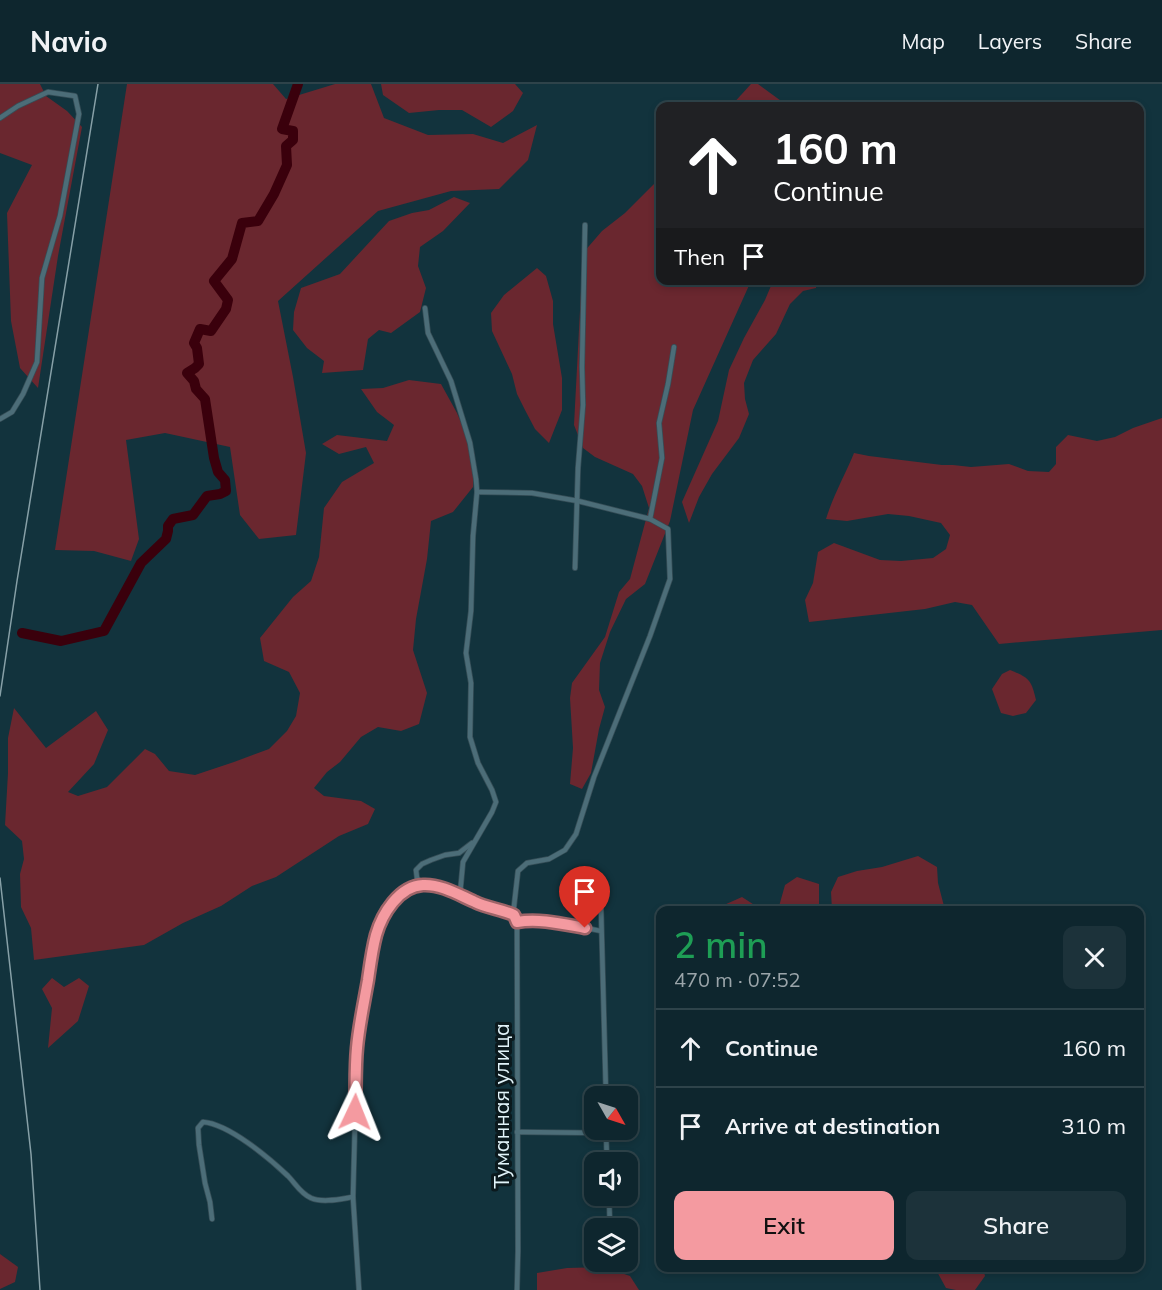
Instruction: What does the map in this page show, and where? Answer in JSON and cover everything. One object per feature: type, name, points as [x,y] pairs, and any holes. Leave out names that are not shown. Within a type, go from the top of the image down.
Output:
[{"type":"street","points":[[0,118],[18,106],[48,92],[75,96],[79,114],[60,216],[42,278],[37,362],[18,403],[12,412],[0,419]]},
{"type":"street","points":[[575,568],[578,468],[583,405],[585,225]]},
{"type":"street","points":[[425,308],[428,333],[451,381],[470,444],[477,492],[471,611],[466,653],[471,683],[470,737],[478,764],[496,801],[463,862],[460,894]]},
{"type":"street","points":[[650,519],[662,458],[659,423],[674,347]]},
{"type":"street","points":[[477,492],[531,492],[578,501],[650,519],[668,529],[670,579],[594,777],[576,834],[565,850],[549,859],[527,863],[518,872],[513,915],[517,922],[543,922],[601,931]]},
{"type":"street","points":[[423,885],[417,878],[416,870],[422,864],[445,855],[459,853],[475,842]]},
{"type":"street","points":[[359,1290],[353,1197],[357,1048],[376,935],[384,915],[400,895],[423,885],[460,894],[476,903],[513,915]]},
{"type":"street","points":[[601,907],[606,1086]]},
{"type":"street","name":"Туманная улица","points":[[517,922],[517,1290]]},
{"type":"street","points":[[212,1219],[199,1144],[198,1128],[203,1122],[212,1123],[231,1132],[260,1151],[292,1180],[301,1192],[313,1199],[331,1200],[353,1197]]},
{"type":"street","points":[[517,1132],[584,1131]]},
{"type":"shaded area","points":[[0,84],[40,84],[46,96],[67,111],[82,127],[58,256],[38,388],[20,368],[11,321],[7,213],[32,165],[0,153]]},
{"type":"shaded area","points":[[127,84],[273,84],[286,99],[335,84],[371,84],[384,118],[428,135],[473,134],[503,143],[537,125],[528,160],[499,189],[451,191],[378,211],[278,301],[306,453],[296,535],[259,539],[240,515],[230,447],[165,433],[126,440],[139,539],[131,561],[94,551],[55,550]]},
{"type":"shaded area","points":[[381,84],[515,84],[523,93],[513,111],[491,127],[462,110],[409,113],[383,95]]},
{"type":"shaded area","points":[[751,84],[758,84],[783,102],[735,102]]},
{"type":"shaded area","points":[[656,182],[656,285],[749,285],[693,410],[670,521],[645,584],[626,599],[610,632],[600,663],[599,690],[605,707],[591,773],[582,789],[570,784],[573,748],[570,698],[572,683],[605,637],[619,592],[630,579],[649,508],[642,486],[633,474],[595,457],[583,448],[574,425],[583,253],[602,231],[625,213]]},
{"type":"shaded area","points":[[454,197],[470,203],[443,231],[420,247],[418,266],[426,288],[420,312],[391,333],[379,330],[368,339],[363,370],[322,373],[324,361],[307,348],[293,330],[294,312],[301,288],[340,274],[389,221],[429,210]]},
{"type":"shaded area","points":[[537,268],[546,276],[553,301],[553,324],[562,378],[562,410],[549,443],[535,429],[525,410],[517,394],[512,374],[492,331],[491,313],[504,295]]},
{"type":"shaded area","points":[[771,285],[816,285],[816,288],[803,291],[790,304],[776,334],[753,360],[744,383],[749,414],[739,438],[712,474],[699,497],[689,523],[682,502],[718,421],[729,370]]},
{"type":"shaded area","points":[[409,380],[441,384],[457,413],[475,455],[473,487],[453,512],[431,521],[413,650],[427,693],[419,724],[401,731],[378,727],[361,737],[314,788],[324,796],[361,801],[375,809],[368,824],[339,836],[276,877],[252,886],[221,906],[183,923],[144,945],[34,960],[31,928],[21,907],[20,874],[24,859],[22,841],[5,825],[8,738],[14,708],[46,748],[96,711],[108,730],[94,764],[68,792],[78,796],[107,787],[145,749],[155,754],[169,771],[195,775],[269,749],[287,731],[296,716],[300,693],[289,672],[264,661],[260,638],[293,597],[311,581],[319,557],[324,508],[342,482],[374,463],[366,447],[339,454],[322,444],[337,435],[387,441],[394,425],[377,412],[361,389],[383,388]]},
{"type":"shaded area","points":[[1162,418],[1162,630],[999,644],[972,605],[955,602],[925,609],[809,622],[805,600],[813,583],[818,552],[834,543],[880,560],[933,558],[946,549],[950,535],[941,523],[909,516],[888,514],[847,521],[826,519],[854,453],[942,465],[971,467],[1009,464],[1028,471],[1049,472],[1056,464],[1056,447],[1068,435],[1097,441],[1115,437]]},
{"type":"shaded area","points":[[1010,670],[1028,680],[1036,700],[1026,713],[1013,716],[1001,713],[992,689],[1002,674]]},
{"type":"shaded area","points":[[918,856],[937,867],[938,883],[944,906],[832,906],[831,892],[838,877]]},
{"type":"shaded area","points":[[797,877],[819,884],[819,906],[779,906],[785,885]]},
{"type":"shaded area","points":[[742,897],[756,906],[724,906],[724,905]]},
{"type":"shaded area","points":[[52,978],[64,987],[79,978],[89,986],[78,1021],[48,1048],[52,1008],[42,989]]},
{"type":"shaded area","points":[[0,1254],[18,1267],[15,1282],[0,1289]]},
{"type":"shaded area","points":[[584,1268],[584,1272],[618,1272],[630,1276],[639,1290],[537,1290],[537,1273]]},
{"type":"shaded area","points":[[937,1272],[984,1272],[985,1276],[975,1290],[946,1288]]},
{"type":"waterway","points":[[22,633],[61,641],[104,631],[141,563],[166,539],[168,526],[173,519],[193,515],[207,496],[226,491],[225,480],[218,472],[214,458],[205,399],[187,373],[199,364],[194,343],[200,329],[211,331],[226,309],[228,300],[214,281],[232,259],[242,223],[258,221],[287,165],[286,146],[293,140],[293,131],[282,129],[298,84]]},
{"type":"railway","points":[[0,696],[98,84]]},
{"type":"railway","points":[[0,878],[31,1154],[40,1290]]},
{"type":"route","points":[[355,1112],[357,1048],[376,935],[384,915],[400,895],[418,886],[432,886],[460,894],[476,903],[505,911],[514,915],[517,922],[543,922],[585,928]]}]
